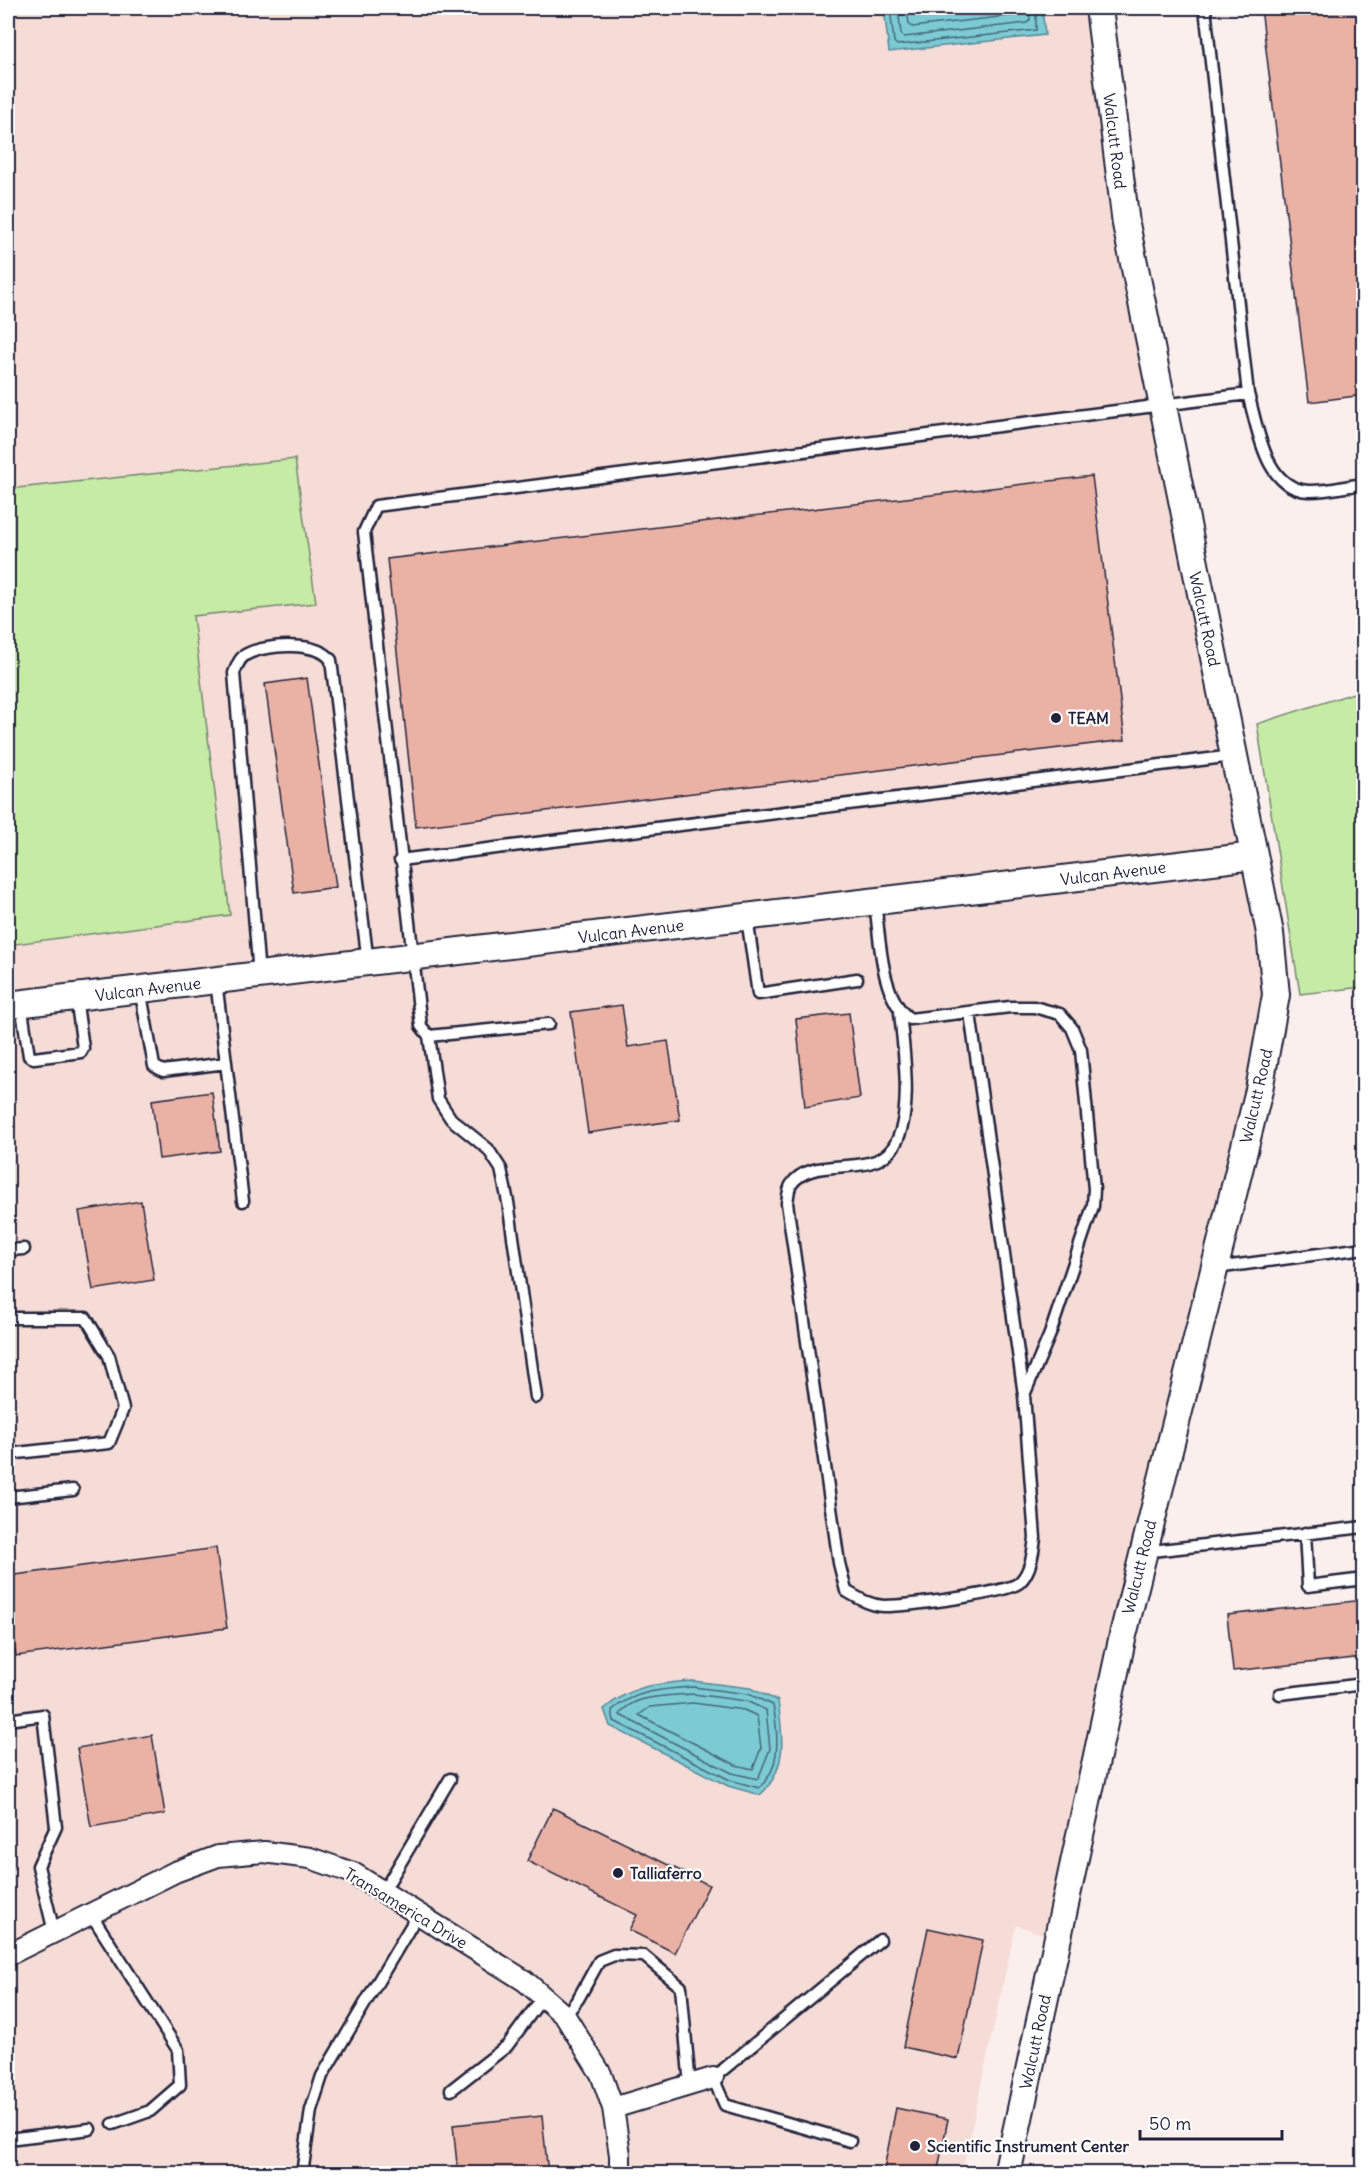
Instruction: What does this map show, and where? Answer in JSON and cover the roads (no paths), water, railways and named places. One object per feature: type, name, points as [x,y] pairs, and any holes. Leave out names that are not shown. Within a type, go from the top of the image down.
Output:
[{"type":"street","name":"Walcutt Road","points":[[1007,2174],[1122,1635],[1259,1090],[1275,1005],[1270,933],[1162,407],[1125,214],[1099,8]]},
{"type":"street","name":"Vulcan Avenue","points":[[14,1004],[1254,856]]},
{"type":"street","name":"Transamerica Drive","points":[[8,1955],[175,1872],[218,1856],[264,1852],[310,1858],[353,1873],[525,1981],[565,2016],[601,2074],[614,2108],[620,2174]]},
{"type":"street","points":[[614,2108],[713,2078]]},
{"type":"lane","points":[[1205,8],[1248,394],[1268,460],[1283,483],[1306,491],[1364,484]]},
{"type":"lane","points":[[536,1397],[508,1202],[501,1169],[489,1149],[451,1119],[438,1099],[429,1036],[421,1026],[400,860],[364,532],[376,506],[1162,407],[1248,394]]},
{"type":"lane","points":[[259,975],[234,673],[245,655],[257,651],[302,646],[326,652],[332,660],[368,963]]},
{"type":"lane","points":[[400,860],[1233,756]]},
{"type":"lane","points":[[875,902],[890,996],[900,1012],[910,1019],[1010,1006],[1034,1006],[1060,1014],[1072,1028],[1081,1050],[1094,1189],[1093,1206],[1050,1334],[1024,1395]]},
{"type":"lane","points":[[747,917],[758,994],[857,979]]},
{"type":"lane","points":[[216,981],[243,1201]]},
{"type":"lane","points":[[140,989],[154,1066],[163,1071],[226,1063]]},
{"type":"lane","points":[[14,1004],[29,1056],[81,1052],[83,1048],[76,997]]},
{"type":"lane","points":[[900,1012],[908,1097],[893,1148],[874,1163],[821,1169],[802,1175],[791,1186],[787,1203],[839,1563],[846,1591],[863,1602],[884,1606],[999,1592],[1020,1582],[1032,1562],[1035,1538],[1024,1395],[970,1012]]},
{"type":"lane","points":[[429,1036],[549,1024]]},
{"type":"lane","points":[[1213,1269],[1364,1248]]},
{"type":"lane","points":[[8,1250],[24,1249]]},
{"type":"lane","points":[[8,1318],[86,1318],[109,1356],[123,1409],[109,1443],[8,1454]]},
{"type":"lane","points":[[8,1497],[72,1490]]},
{"type":"lane","points":[[1143,1552],[1364,1527]]},
{"type":"lane","points":[[1305,1533],[1308,1586],[1364,1579]]},
{"type":"lane","points":[[1280,1694],[1364,1683]]},
{"type":"lane","points":[[8,1720],[43,1715],[56,1827],[38,1866],[54,1932]]},
{"type":"lane","points":[[383,1892],[450,1779]]},
{"type":"lane","points":[[91,1914],[178,2050],[180,2085],[150,2111],[113,2124]]},
{"type":"lane","points":[[302,2174],[310,2110],[322,2076],[418,1914]]},
{"type":"lane","points":[[850,2141],[725,2105],[713,2078],[880,1940]]},
{"type":"lane","points":[[565,2016],[578,1999],[599,1961],[614,1955],[644,1956],[681,1987],[690,2086]]},
{"type":"lane","points":[[451,2090],[507,2046],[543,1997]]},
{"type":"lane","points":[[8,2139],[90,2129]]},
{"type":"water","points":[[884,8],[1042,8],[1045,35],[889,52]]},
{"type":"water","points":[[693,1681],[750,1688],[778,1701],[782,1739],[779,1763],[775,1775],[760,1795],[728,1786],[610,1726],[604,1709],[625,1694],[656,1685]]},
{"type":"place","name":"TEAM","points":[[1056,718]]},
{"type":"place","name":"Talliaferro","points":[[618,1873]]},
{"type":"place","name":"Scientific Instrument Center","points":[[915,2146]]}]
